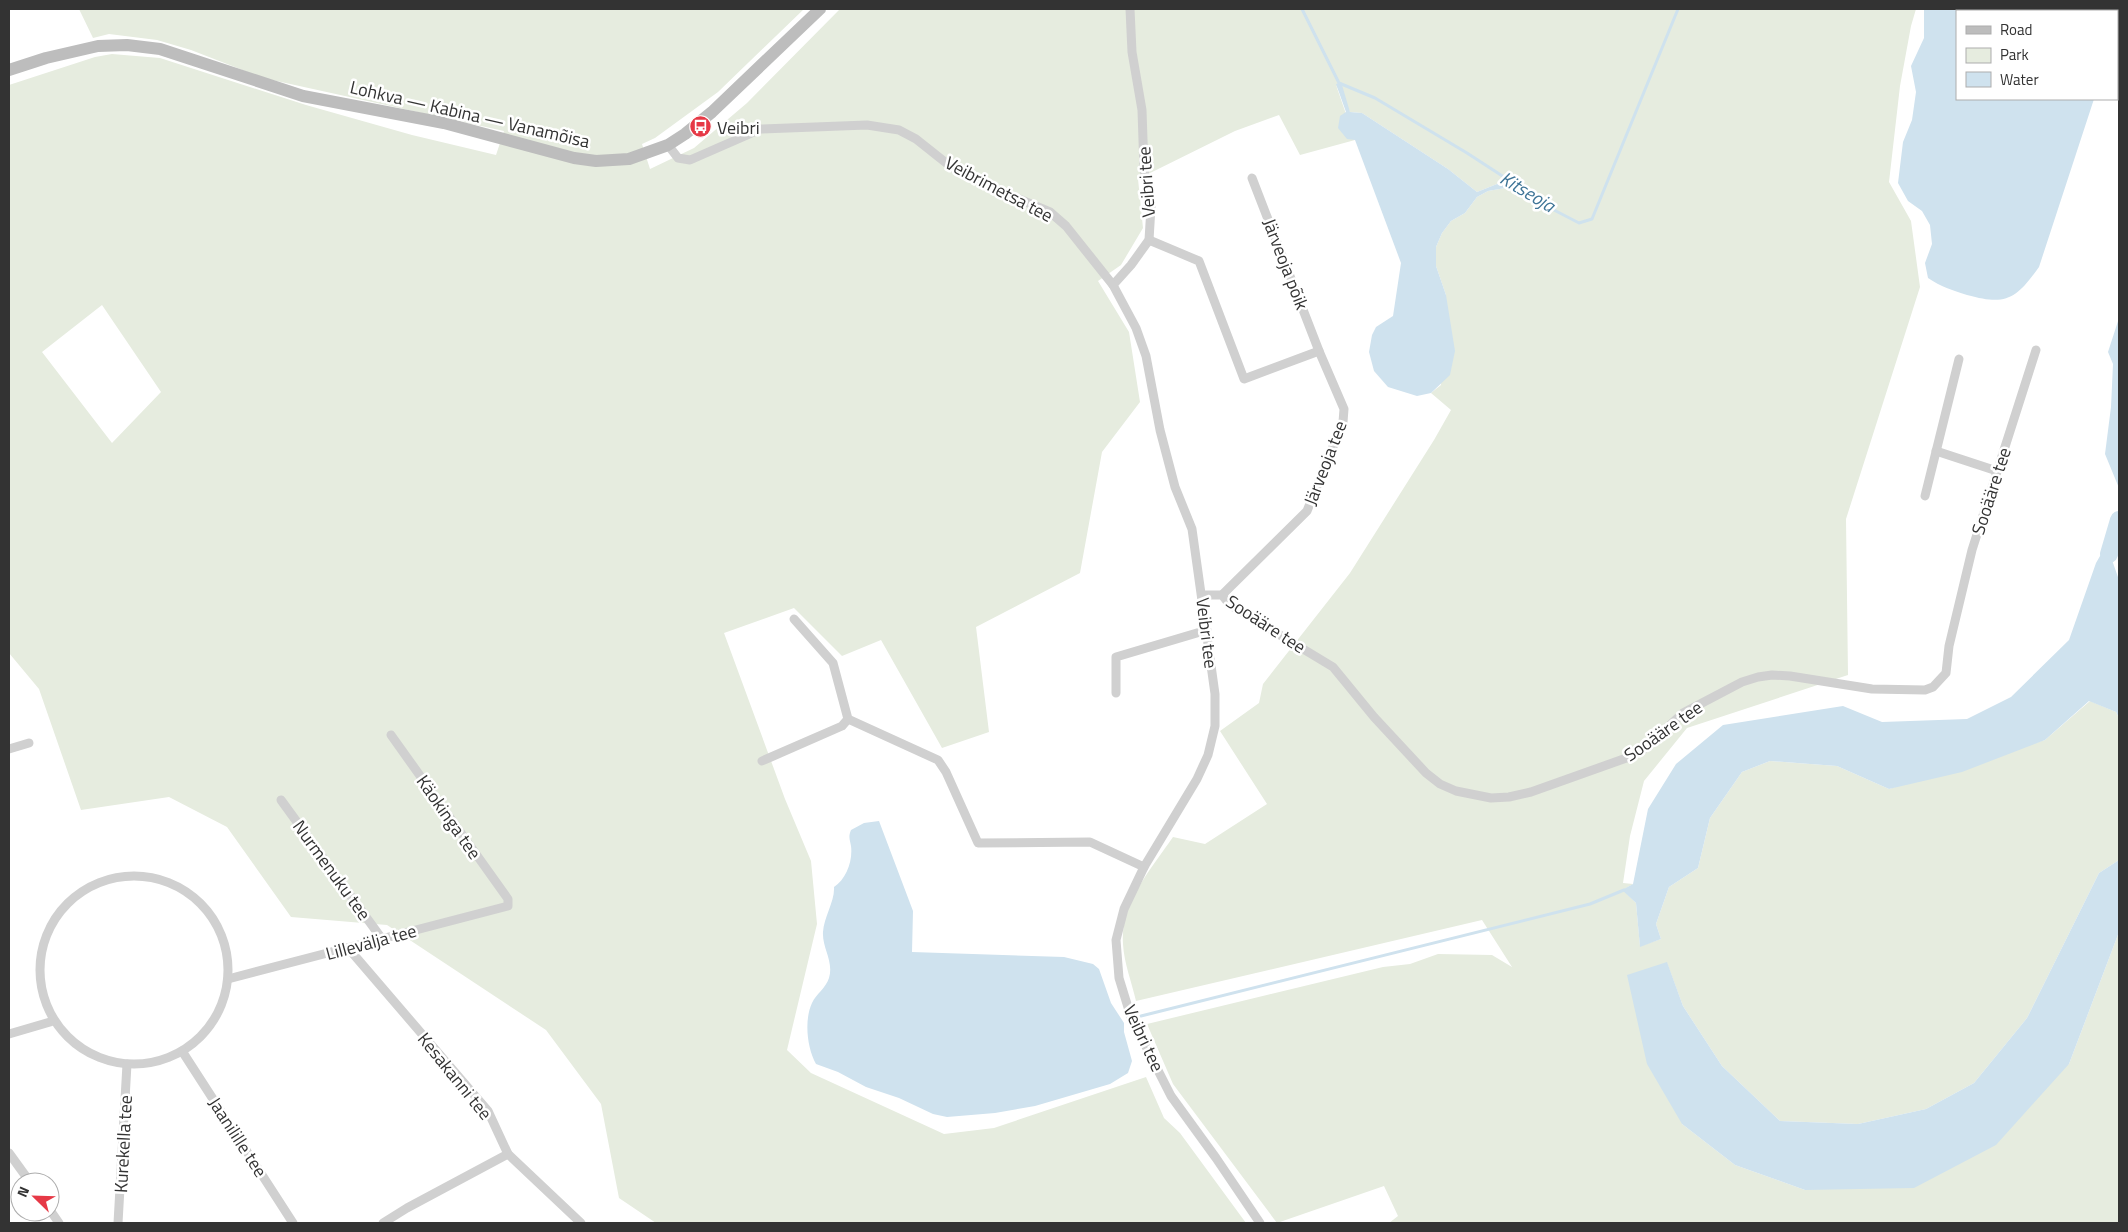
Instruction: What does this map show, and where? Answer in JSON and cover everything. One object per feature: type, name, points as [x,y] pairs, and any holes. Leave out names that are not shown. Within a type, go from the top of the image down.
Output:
[{"type":"street","name":"Lohkva — Kabina — Vanamõisa","points":[[9,70],[69,52],[98,46],[127,45],[160,49],[303,96],[444,123],[574,158],[596,161],[629,159],[668,144],[685,134],[712,112],[820,9]]},
{"type":"street","name":"Veibri tee","points":[[1130,9],[1132,52],[1142,110],[1144,170],[1151,207],[1149,240],[1131,265],[1113,285],[1136,328],[1146,356],[1160,430],[1175,487],[1192,529],[1215,694],[1216,726],[1208,755],[1184,803],[1144,867],[1124,909],[1116,940],[1119,978],[1129,1009],[1171,1096],[1260,1223]]},
{"type":"street","name":"Veibrimetsa tee","points":[[668,144],[678,158],[690,160],[761,129],[867,125],[899,130],[916,138],[950,166],[980,182],[1050,212],[1066,226],[1113,285]]},
{"type":"street","name":"Järveoja põik","points":[[1252,178],[1319,351]]},
{"type":"street","points":[[1149,240],[1199,261],[1244,379],[1319,351]]},
{"type":"street","name":"Sooääre tee","points":[[1202,595],[1222,594],[1230,605],[1333,667],[1374,717],[1426,773],[1440,784],[1473,796],[1509,797],[1531,792],[1632,756],[1644,749],[1683,713],[1742,682],[1758,677],[1772,675],[1790,676],[1872,688],[1925,690],[1934,687],[1946,673],[1949,646],[1972,550],[2036,350]]},
{"type":"street","name":"Järveoja tee","points":[[1222,594],[1307,511],[1312,501],[1343,422],[1344,409],[1319,351]]},
{"type":"street","points":[[1925,496],[1959,359]]},
{"type":"street","points":[[1936,451],[1997,471]]},
{"type":"street","points":[[794,619],[833,663],[848,719]]},
{"type":"street","points":[[1116,693],[1116,657],[1207,630]]},
{"type":"street","points":[[762,761],[842,726],[848,719]]},
{"type":"street","points":[[848,719],[938,760],[946,772],[978,842],[1090,842],[1144,867]]},
{"type":"street","name":"Käokinga tee","points":[[391,735],[508,900]]},
{"type":"street","points":[[9,749],[28,743]]},
{"type":"street","name":"Nurmenuku tee","points":[[281,800],[382,939]]},
{"type":"street","points":[[135,876],[153,878],[170,883],[186,891],[200,902],[220,931],[226,948],[228,979],[222,1004],[213,1022],[199,1038],[182,1051],[156,1062],[127,1064],[112,1062],[85,1050],[62,1031],[46,1003],[41,985],[40,967],[42,950],[48,932],[57,916],[76,896],[100,882],[135,876]]},
{"type":"street","name":"Lillevälja tee","points":[[228,979],[508,906],[508,900]]},
{"type":"street","name":"Kesakanni tee","points":[[349,949],[488,1111],[508,1154],[580,1223]]},
{"type":"street","points":[[9,1034],[50,1022],[54,1019]]},
{"type":"street","name":"Jaanilille tee","points":[[182,1051],[293,1223]]},
{"type":"street","name":"Kurekella tee","points":[[118,1223],[127,1064]]},
{"type":"street","points":[[9,1153],[23,1172]]},
{"type":"street","points":[[383,1223],[407,1208],[508,1154]]},
{"type":"green space","points":[[79,9],[804,9],[718,92],[655,138],[642,144],[650,169],[694,148],[747,103],[840,9],[1916,9],[1900,86],[1889,182],[1911,221],[1920,287],[1846,519],[1848,675],[1687,728],[1644,781],[1630,836],[1623,883],[1633,884],[1623,890],[1636,903],[1640,946],[1661,939],[1656,924],[1669,887],[1698,868],[1710,818],[1742,772],[1770,761],[1837,766],[1889,789],[2045,740],[2090,701],[2116,712],[2119,718],[2119,860],[2099,873],[2027,1018],[1974,1083],[1926,1109],[1858,1124],[1780,1121],[1722,1066],[1683,1006],[1667,963],[1682,1124],[1735,1165],[1805,1190],[2069,1064],[2119,932],[2119,1223],[1389,1223],[1398,1216],[1384,1186],[1277,1223],[1173,1084],[1147,1024],[1383,967],[1410,964],[1438,954],[1492,955],[1512,967],[1482,920],[1136,1001],[1125,958],[1123,929],[1126,915],[1147,874],[1173,837],[1205,844],[1267,804],[1220,731],[1259,703],[1263,684],[1350,573],[1451,410],[1431,393],[1441,385],[1446,295],[1436,266],[1436,247],[1442,233],[1451,221],[1465,213],[1477,197],[1488,191],[1516,186],[1497,184],[1477,192],[1448,169],[1362,113],[1350,112],[1336,85],[1355,140],[1300,155],[1279,115],[1235,131],[1138,179],[1143,228],[1121,265],[1098,281],[1129,332],[1140,402],[1102,452],[1080,573],[976,627],[989,732],[942,748],[881,640],[842,656],[794,608],[724,633],[785,799],[811,861],[817,924],[787,1050],[811,1073],[944,1134],[994,1128],[1146,1077],[1164,1118],[1180,1133],[1246,1223],[656,1223],[619,1198],[601,1104],[546,1030],[387,925],[291,917],[227,827],[169,797],[81,810],[39,689],[9,653],[9,85],[95,57],[112,54],[160,58],[306,105],[412,135],[496,155],[504,131],[263,78],[191,50],[157,40],[109,34],[93,38]],"holes":[[[102,305],[161,392],[112,443],[42,352]]]},
{"type":"water","points":[[1924,9],[2119,9],[2118,32],[2118,10],[1956,10],[1956,100],[2094,100],[2039,267],[2017,293],[2009,297],[1992,300],[1967,295],[1942,286],[1928,278],[1925,263],[1932,244],[1930,225],[1922,211],[1908,201],[1898,183],[1903,142],[1912,120],[1916,92],[1911,66],[1924,38]]},
{"type":"water","points":[[1336,84],[1342,85],[1350,112],[1362,113],[1448,169],[1477,192],[1497,184],[1504,178],[1517,186],[1488,191],[1477,197],[1465,213],[1451,221],[1442,233],[1436,247],[1436,266],[1446,295],[1455,351],[1450,375],[1431,393],[1417,396],[1388,387],[1374,371],[1369,352],[1372,335],[1376,327],[1393,316],[1401,263],[1355,140],[1347,139],[1338,128],[1340,116],[1346,112]]},
{"type":"water","points":[[2119,318],[2119,488],[2105,454],[2111,407],[2113,364],[2108,352]]},
{"type":"water","points":[[2115,530],[2112,560],[2119,580],[2119,718],[2116,712],[2089,701],[2045,740],[1962,772],[1889,789],[1837,766],[1770,761],[1742,772],[1710,818],[1698,868],[1669,887],[1656,924],[1661,939],[1640,947],[1636,903],[1622,890],[1633,884],[1648,809],[1676,764],[1723,725],[1843,706],[1882,722],[1967,719],[2011,697],[2069,640],[2096,563]]},
{"type":"water","points":[[879,821],[913,911],[912,952],[1064,957],[1093,964],[1099,969],[1111,1003],[1124,1023],[1124,1032],[1132,1061],[1128,1073],[1110,1084],[1035,1106],[995,1113],[947,1117],[933,1114],[899,1098],[866,1087],[838,1072],[816,1064],[810,1050],[807,1026],[812,1003],[829,978],[830,966],[823,938],[825,921],[833,898],[834,887],[842,879],[850,863],[851,846],[849,837],[851,830],[864,823]]},
{"type":"water","points":[[2119,860],[2119,932],[2069,1064],[1996,1145],[1914,1188],[1805,1190],[1735,1165],[1682,1124],[1647,1064],[1627,975],[1667,962],[1683,1006],[1722,1066],[1780,1121],[1858,1124],[1926,1109],[1974,1083],[2027,1018],[2099,873]]},
{"type":"waterway","name":"Kitseoja","points":[[1302,9],[1339,83],[1375,98],[1507,179]]},
{"type":"waterway","name":"Kitseoja","points":[[1514,184],[1554,210],[1579,223],[1592,219],[1678,9]]},
{"type":"waterway","points":[[2109,554],[2119,520]]},
{"type":"waterway","points":[[1141,1016],[1590,904],[1624,890]]},
{"type":"place","name":"Veibri","points":[[701,127]]}]
